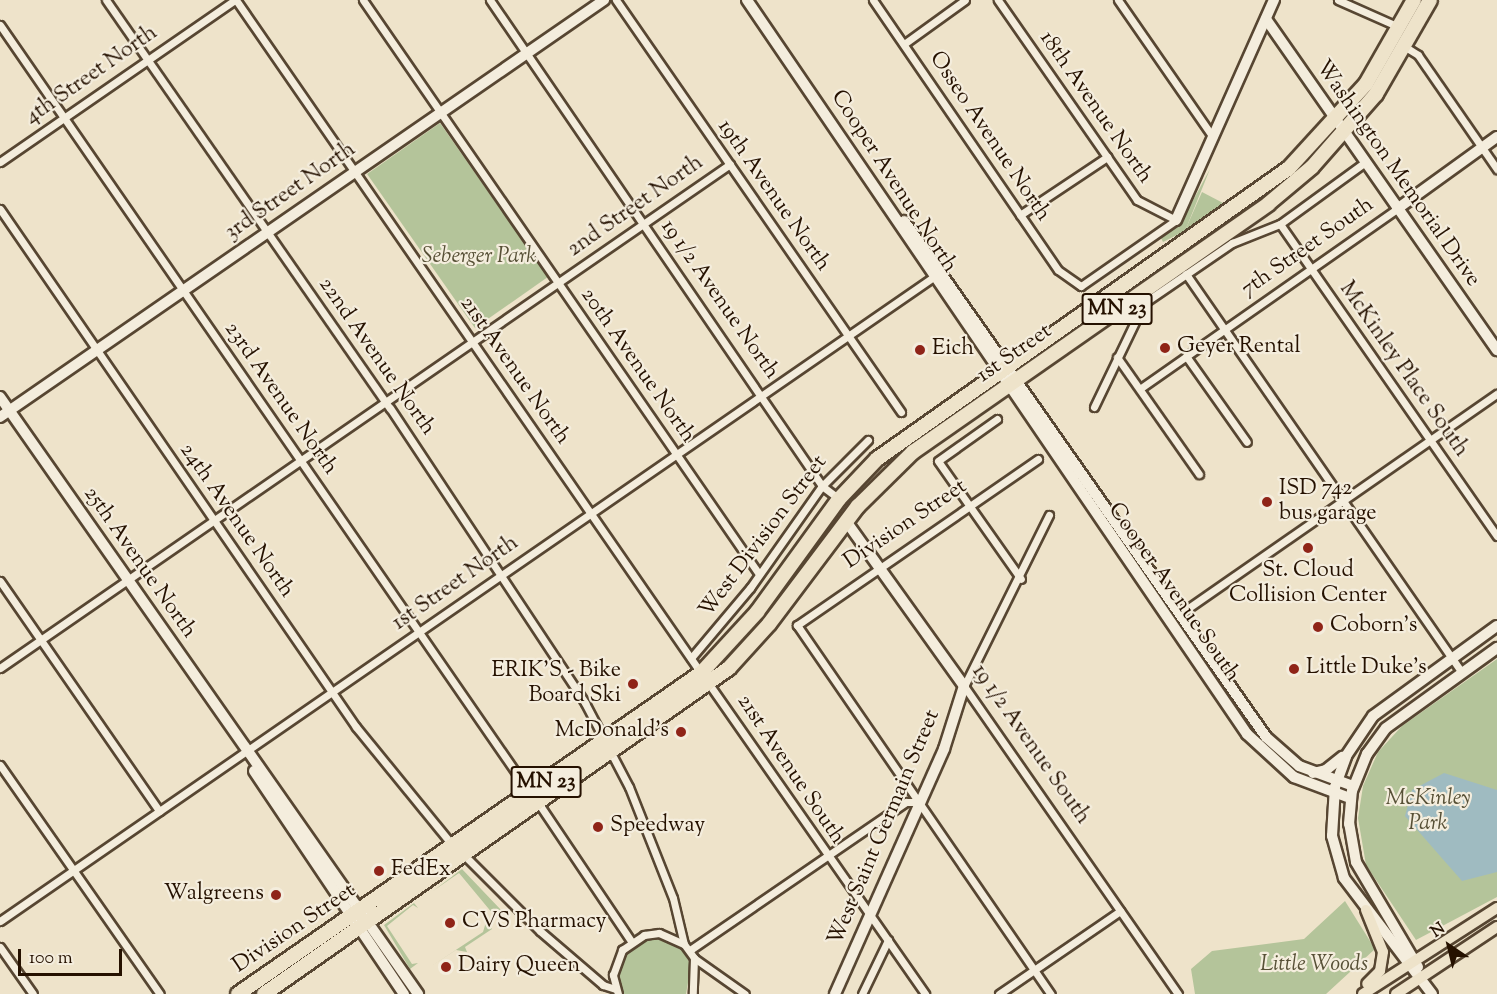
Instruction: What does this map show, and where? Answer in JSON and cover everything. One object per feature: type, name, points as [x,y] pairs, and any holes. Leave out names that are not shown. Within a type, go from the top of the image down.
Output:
[{"type":"highway","name":"1st Street","points":[[705,679],[757,612],[838,499],[894,447],[1271,184],[1337,120],[1400,27],[1414,0]]},
{"type":"highway","name":"1st Street","points":[[705,679],[769,624],[846,521],[913,452],[1268,204],[1345,134],[1407,48],[1430,0]]},
{"type":"highway","name":"Division Street","points":[[238,994],[465,855],[606,740],[705,679]]},
{"type":"highway","name":"Division Street","points":[[264,994],[453,846],[613,753],[705,679]]},
{"type":"main road","name":"3rd Street North","points":[[5,414],[604,0]]},
{"type":"main road","name":"Cooper Avenue North","points":[[747,0],[886,200],[932,278],[1011,382]]},
{"type":"main road","points":[[1176,220],[1274,0]]},
{"type":"main road","name":"Washington Memorial Drive","points":[[1266,19],[1337,120],[1364,163],[1497,350]]},
{"type":"main road","name":"7th Street South","points":[[1397,209],[1497,137]]},
{"type":"main road","points":[[886,200],[1003,370]]},
{"type":"main road","points":[[1011,382],[1180,614],[1266,737],[1311,773],[1336,782],[1352,792]]},
{"type":"main road","name":"Cooper Avenue South","points":[[1011,382],[1247,734],[1282,769],[1334,794],[1352,792]]},
{"type":"main road","name":"25th Avenue North","points":[[0,397],[5,414],[127,581],[245,752],[264,789],[418,994]]},
{"type":"main road","name":"19 1/2 Avenue South","points":[[846,521],[882,566],[964,686]]},
{"type":"main road","points":[[1357,994],[1383,965],[1380,939],[1336,854],[1334,794],[1336,782],[1349,750],[1373,716],[1497,626]]},
{"type":"main road","points":[[1425,984],[1410,961],[1356,861],[1352,792],[1386,728],[1497,648]]},
{"type":"main road","name":"West Saint Germain Street","points":[[835,994],[918,802],[944,749],[964,686]]},
{"type":"main road","points":[[1311,773],[1326,770],[1349,750]]},
{"type":"main road","points":[[1363,994],[1410,961],[1497,908]]},
{"type":"main road","points":[[1366,910],[1410,961]]},
{"type":"main road","name":"25th Avenue North","points":[[361,918],[401,989]]},
{"type":"main road","points":[[1396,994],[1425,984],[1497,927]]},
{"type":"street","name":"22nd Avenue North","points":[[106,0],[386,402],[502,574],[606,740],[660,866],[687,947],[694,958]]},
{"type":"street","name":"4th Street North","points":[[0,162],[236,0]]},
{"type":"street","name":"21st Avenue North","points":[[236,0],[705,679]]},
{"type":"street","name":"20th Avenue North","points":[[363,0],[759,574]]},
{"type":"street","name":"19 1/2 Avenue North","points":[[490,0],[822,486],[838,499]]},
{"type":"street","name":"19th Avenue North","points":[[616,0],[901,412]]},
{"type":"street","name":"Osseo Avenue North","points":[[873,0],[1065,280],[1081,286],[1176,220]]},
{"type":"street","points":[[904,44],[965,0]]},
{"type":"street","name":"18th Avenue North","points":[[998,0],[1137,200],[1176,220]]},
{"type":"street","points":[[1118,0],[1213,137]]},
{"type":"street","points":[[1338,0],[1400,27]]},
{"type":"street","name":"23rd Avenue North","points":[[0,25],[631,940]]},
{"type":"street","points":[[1407,48],[1418,55],[1497,169]]},
{"type":"street","points":[[1020,214],[1107,157]]},
{"type":"street","points":[[1094,407],[1135,312],[1232,243],[1280,224],[1364,163]]},
{"type":"street","name":"2nd Street North","points":[[0,668],[730,165]]},
{"type":"street","name":"24th Avenue North","points":[[0,208],[95,351],[332,692],[453,846]]},
{"type":"street","name":"7th Street South","points":[[1141,388],[1397,209]]},
{"type":"street","name":"McKinley Place South","points":[[1280,224],[1497,536]]},
{"type":"street","points":[[1186,274],[1462,672]]},
{"type":"street","name":"1st Street North","points":[[0,921],[932,278]]},
{"type":"street","points":[[1186,356],[1247,442]]},
{"type":"street","points":[[1117,357],[1141,388],[1199,474]]},
{"type":"street","points":[[1180,614],[1497,394]]},
{"type":"street","points":[[997,419],[938,460],[1020,579]]},
{"type":"street","name":"West Division Street","points":[[691,658],[759,574],[822,486],[868,440]]},
{"type":"street","name":"Division Street","points":[[918,802],[797,625],[1038,459]]},
{"type":"street","name":"West Saint Germain Street","points":[[964,686],[1020,579],[1049,515]]},
{"type":"street","points":[[0,581],[159,811]]},
{"type":"street","name":"21st Avenue South","points":[[705,679],[926,994]]},
{"type":"street","name":"19 1/2 Avenue South","points":[[964,686],[1178,994]]},
{"type":"street","points":[[0,765],[160,994]]},
{"type":"street","points":[[465,855],[540,932],[603,985],[616,991],[615,962],[631,940],[658,933],[687,947],[827,856],[906,801],[918,802],[1051,994]]},
{"type":"street","points":[[999,994],[1120,910]]},
{"type":"street","name":"West Saint Germain Street","points":[[862,994],[888,940]]},
{"type":"street","points":[[0,947],[33,994]]},
{"type":"street","points":[[693,994],[694,958]]},
{"type":"street","points":[[694,958],[745,994]]},
{"type":"green space","name":"Seberger Park","points":[[440,123],[548,277],[475,328],[367,174]]},
{"type":"green space","points":[[1210,169],[1185,231],[1163,242],[1161,238],[1184,217]]},
{"type":"green space","points":[[1202,192],[1225,204],[1186,230],[1187,226]]},
{"type":"green space","name":"McKinley Park","points":[[1497,659],[1497,897],[1416,940],[1366,865],[1358,818],[1363,786],[1378,752],[1402,726]]},
{"type":"green space","points":[[462,869],[501,912],[493,914],[459,873],[433,891]]},
{"type":"green space","name":"Little Woods","points":[[1345,901],[1375,949],[1326,994],[1195,994],[1191,969],[1212,951],[1304,939]]},
{"type":"green space","points":[[414,903],[418,908],[413,905],[387,926],[412,964],[418,963],[410,969],[384,925]]},
{"type":"green space","points":[[486,922],[492,929],[465,947],[467,952],[456,950],[430,967],[483,932]]},
{"type":"green space","points":[[643,939],[669,940],[683,950],[691,966],[686,994],[623,994],[617,970],[628,949]]},
{"type":"water","points":[[1444,773],[1497,790],[1497,872],[1462,881],[1405,816],[1412,790]]},
{"type":"place","name":"Geyer Rental","points":[[1165,348]]},
{"type":"place","name":"Eich","points":[[920,350]]},
{"type":"place","name":"ISD 742 bus garage","points":[[1267,502]]},
{"type":"place","name":"St. Cloud Collision Center","points":[[1308,548]]},
{"type":"place","name":"Coborn's","points":[[1318,627]]},
{"type":"place","name":"Little Duke's","points":[[1294,669]]},
{"type":"place","name":"ERIK'S - Bike Board Ski","points":[[633,684]]},
{"type":"place","name":"McDonald's","points":[[681,732]]},
{"type":"place","name":"Speedway","points":[[598,827]]},
{"type":"place","name":"FedEx","points":[[379,871]]},
{"type":"place","name":"Walgreens","points":[[276,895]]},
{"type":"place","name":"CVS Pharmacy","points":[[450,923]]},
{"type":"place","name":"Dairy Queen","points":[[446,967]]}]
